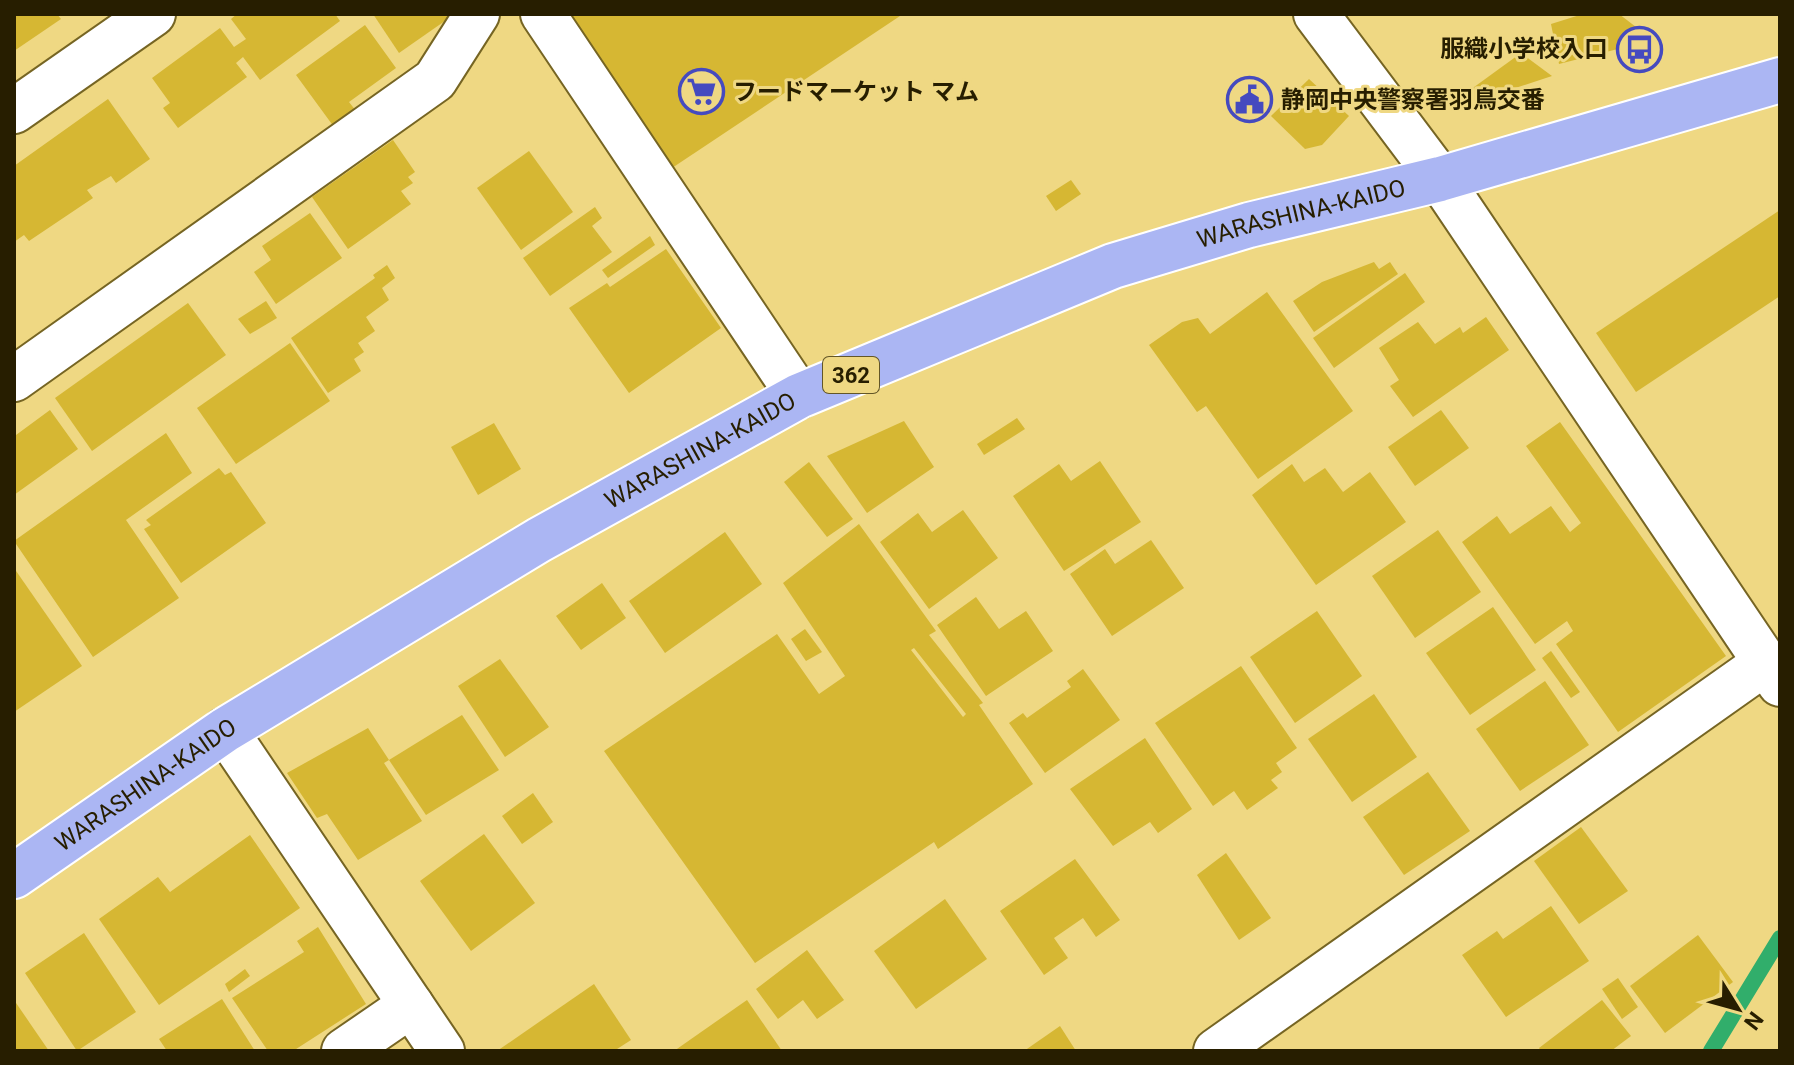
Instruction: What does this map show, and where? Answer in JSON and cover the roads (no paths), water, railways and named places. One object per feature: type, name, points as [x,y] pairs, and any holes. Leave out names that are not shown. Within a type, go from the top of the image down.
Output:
[{"type":"highway","name":"WARASHINA-KAIDO","points":[[14,876],[225,730],[539,540],[799,396],[1113,266],[1249,225],[1440,179],[1780,80]]},
{"type":"street","points":[[14,111],[153,14]]},
{"type":"street","points":[[14,379],[435,80],[477,14]]},
{"type":"street","points":[[543,14],[799,396]]},
{"type":"street","points":[[1216,1051],[1772,674],[1440,179],[1318,15]]},
{"type":"street","points":[[225,730],[442,1051]]},
{"type":"street","points":[[344,1051],[411,1005]]},
{"type":"waterway","points":[[1711,1051],[1780,938]]},
{"type":"place","name":"服織小学校入口","points":[[1639,49]]},
{"type":"place","name":"フードマーケット マム","points":[[702,92]]},
{"type":"place","name":"静岡中央警察署羽鳥交番","points":[[1250,100]]}]
